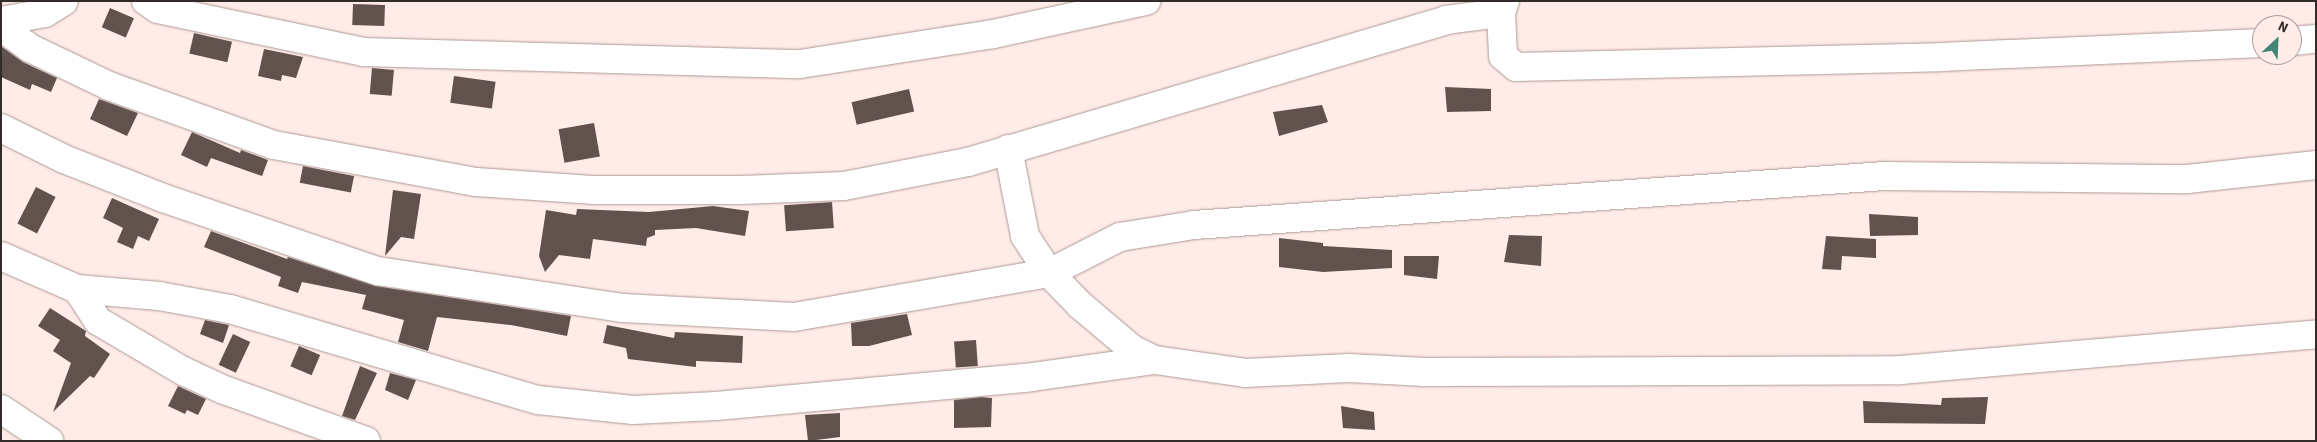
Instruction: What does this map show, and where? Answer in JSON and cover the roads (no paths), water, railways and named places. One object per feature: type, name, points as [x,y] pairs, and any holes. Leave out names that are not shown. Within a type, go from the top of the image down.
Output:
[{"type":"street","points":[[1,21],[45,13],[64,1]]},
{"type":"street","points":[[146,1],[158,8],[363,52],[800,64],[993,34],[1146,1]]},
{"type":"street","points":[[1,26],[30,48],[109,86],[274,146],[476,182],[592,190],[844,186],[968,162],[1446,20],[1503,7],[1503,56],[1516,67],[1941,57],[2252,42]]},
{"type":"street","points":[[2302,40],[2316,39]]},
{"type":"street","points":[[1,128],[64,159],[163,198],[378,270],[623,308],[794,317],[1049,273],[1120,237],[1194,225],[1884,176],[2187,179],[2316,165]]},
{"type":"street","points":[[1008,149],[1025,236],[1049,273],[1132,349],[1155,360]]},
{"type":"street","points":[[1,256],[76,289],[159,296],[230,308],[538,400],[633,410],[716,406],[982,381],[1155,360],[1245,373],[1348,368],[1425,372],[1900,370],[2316,334]]},
{"type":"street","points":[[76,289],[98,321],[183,371],[224,390],[366,441]]},
{"type":"street","points":[[1,409],[49,441]]}]
